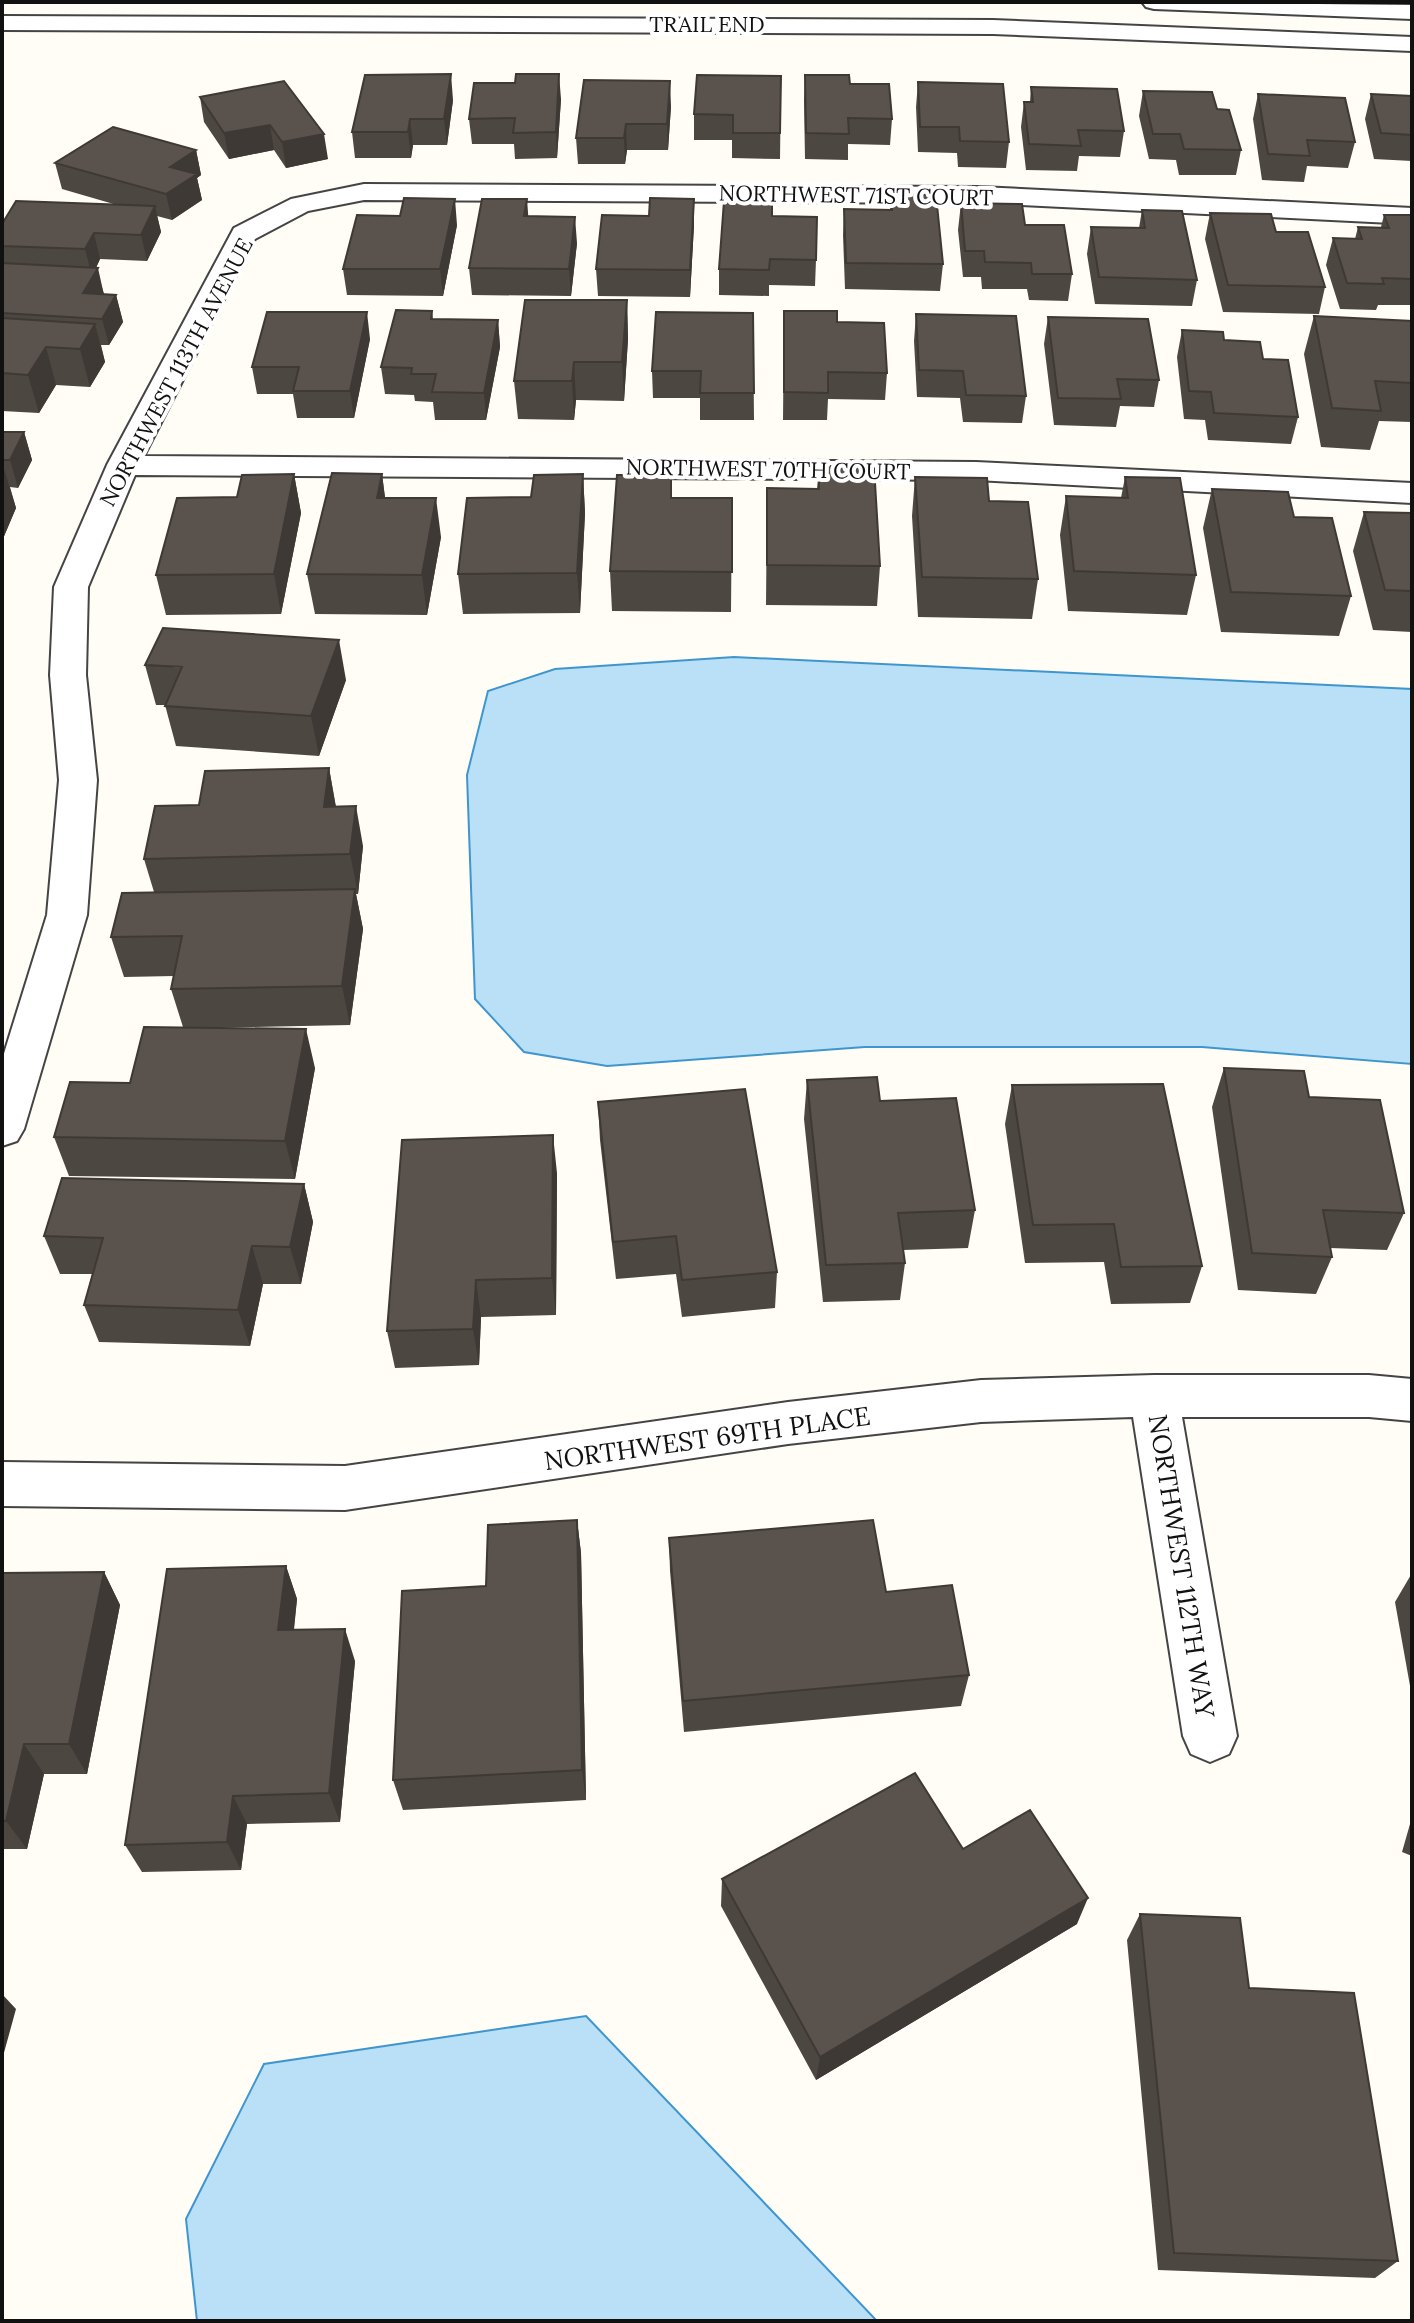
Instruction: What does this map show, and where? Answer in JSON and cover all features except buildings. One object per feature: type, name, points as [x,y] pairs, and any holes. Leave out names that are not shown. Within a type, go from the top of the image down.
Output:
[{"type":"street","points":[[1154,2],[1412,12]]},
{"type":"street","name":"TRAIL END","points":[[2,23],[993,27],[1412,44]]},
{"type":"street","name":"NORTHWEST 71ST COURT","points":[[300,205],[364,192],[877,194],[995,196],[1412,216]]},
{"type":"street","name":"NORTHWEST 113TH AVENUE","points":[[2,1129],[67,915],[78,780],[68,675],[71,587],[123,465],[244,234],[300,205]]},
{"type":"street","name":"NORTHWEST 70TH COURT","points":[[123,465],[976,471],[1412,493]]},
{"type":"street","name":"NORTHWEST 69TH PLACE","points":[[2,1484],[345,1488],[788,1423],[981,1401],[1154,1396],[1369,1396],[1412,1400]]},
{"type":"street","name":"NORTHWEST 112TH WAY","points":[[1154,1396],[1210,1736]]},
{"type":"water","points":[[734,657],[1412,689],[1412,1064],[1202,1047],[865,1047],[607,1066],[524,1052],[475,999],[467,775],[488,691],[555,669]]},
{"type":"water","points":[[586,2016],[877,2321],[197,2321],[186,2219],[264,2064]]}]
